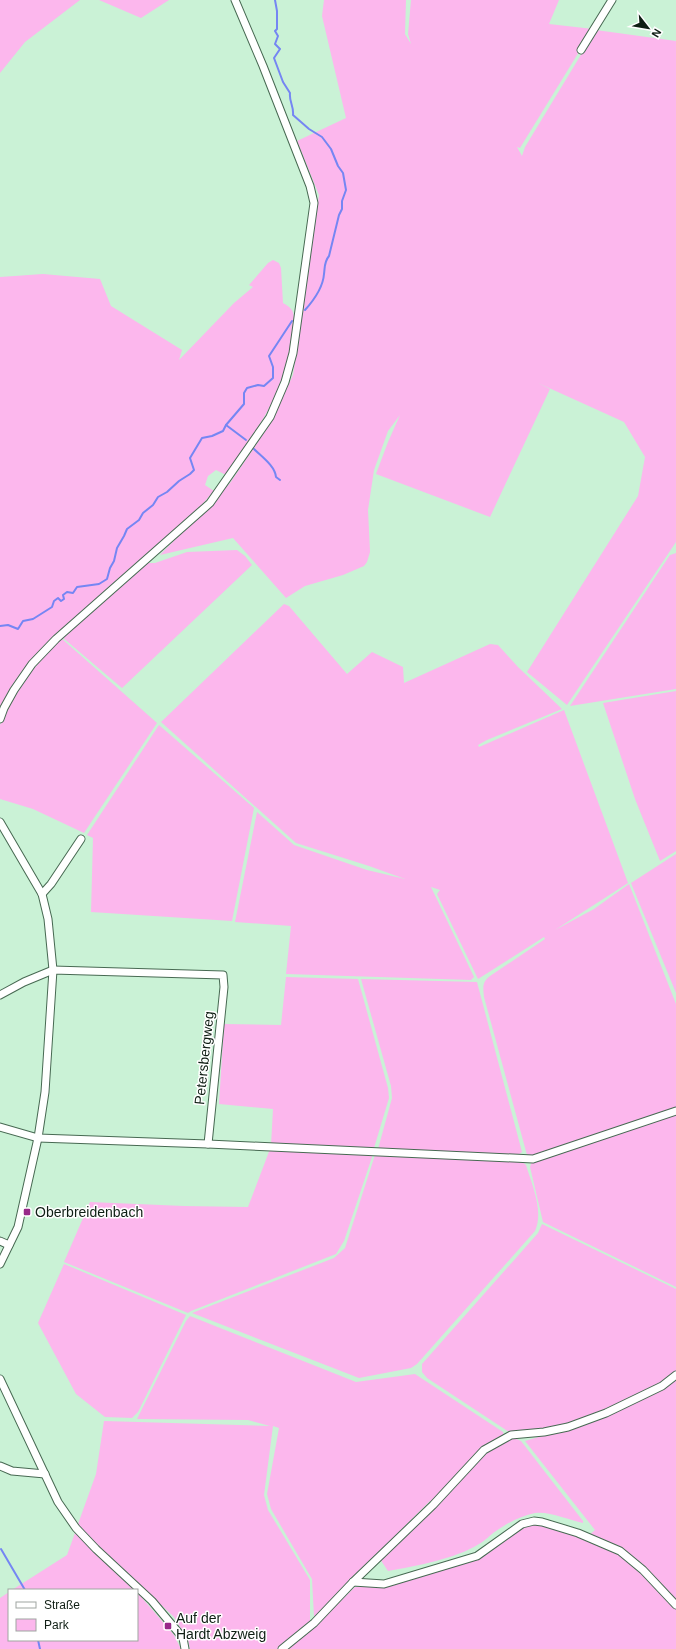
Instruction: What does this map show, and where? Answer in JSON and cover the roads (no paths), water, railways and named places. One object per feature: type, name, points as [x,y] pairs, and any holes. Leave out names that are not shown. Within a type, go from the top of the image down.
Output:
[{"type":"street","points":[[0,719],[8,702],[28,670],[56,639],[210,503],[270,417],[285,382],[293,353],[314,203],[310,186],[263,66],[235,0]]},
{"type":"street","points":[[581,50],[612,0]]},
{"type":"street","points":[[0,822],[42,894],[48,920],[53,970],[45,1092],[38,1138],[18,1227],[0,1264]]},
{"type":"street","points":[[42,894],[51,884],[81,839]]},
{"type":"street","points":[[0,995],[24,982],[53,970]]},
{"type":"street","name":"Petersbergweg","points":[[53,970],[223,975],[224,987],[208,1144]]},
{"type":"street","points":[[0,1127],[38,1138],[208,1144],[533,1159],[676,1111]]},
{"type":"street","points":[[0,1241],[9,1245]]},
{"type":"street","points":[[282,1649],[314,1623],[353,1582],[432,1505],[484,1450],[511,1435],[544,1432],[568,1427],[606,1413],[662,1386],[676,1375]]},
{"type":"street","points":[[0,1379],[58,1502],[76,1528],[96,1549],[152,1601],[183,1638],[185,1649]]},
{"type":"street","points":[[0,1466],[12,1471],[45,1474]]},
{"type":"street","points":[[353,1582],[384,1584],[477,1556],[522,1524],[534,1521],[578,1533],[620,1551],[643,1570],[676,1605]]},
{"type":"waterway","points":[[275,0],[277,11],[277,29],[275,31],[278,36],[275,44],[280,49],[274,58],[283,82],[290,93],[293,115],[309,129],[322,137],[331,149],[338,166],[343,173],[346,190],[329,256],[325,262],[322,284],[315,298],[305,310]]},
{"type":"waterway","points":[[0,626],[8,625],[18,629],[23,621],[33,619],[52,607],[54,601],[58,598],[61,601],[64,599],[63,595],[67,592],[73,593],[77,587],[99,584],[107,579],[117,548],[127,529],[139,520],[143,513],[153,505],[158,497],[167,492],[194,470],[190,458],[202,438],[212,436],[223,431],[226,425],[244,404],[244,393],[247,388],[258,385],[264,386],[273,378],[273,367],[269,356],[292,321]]},
{"type":"waterway","points":[[226,425],[246,440]]},
{"type":"waterway","points":[[254,449],[271,465],[276,477],[280,480]]},
{"type":"waterway","points":[[1,1549],[24,1589]]},
{"type":"waterway","points":[[38,1641],[40,1649]]},
{"type":"place","name":"Oberbreidenbach","points":[[27,1212]]},
{"type":"place","name":"Auf der Hardt Abzweig","points":[[168,1626]]}]
